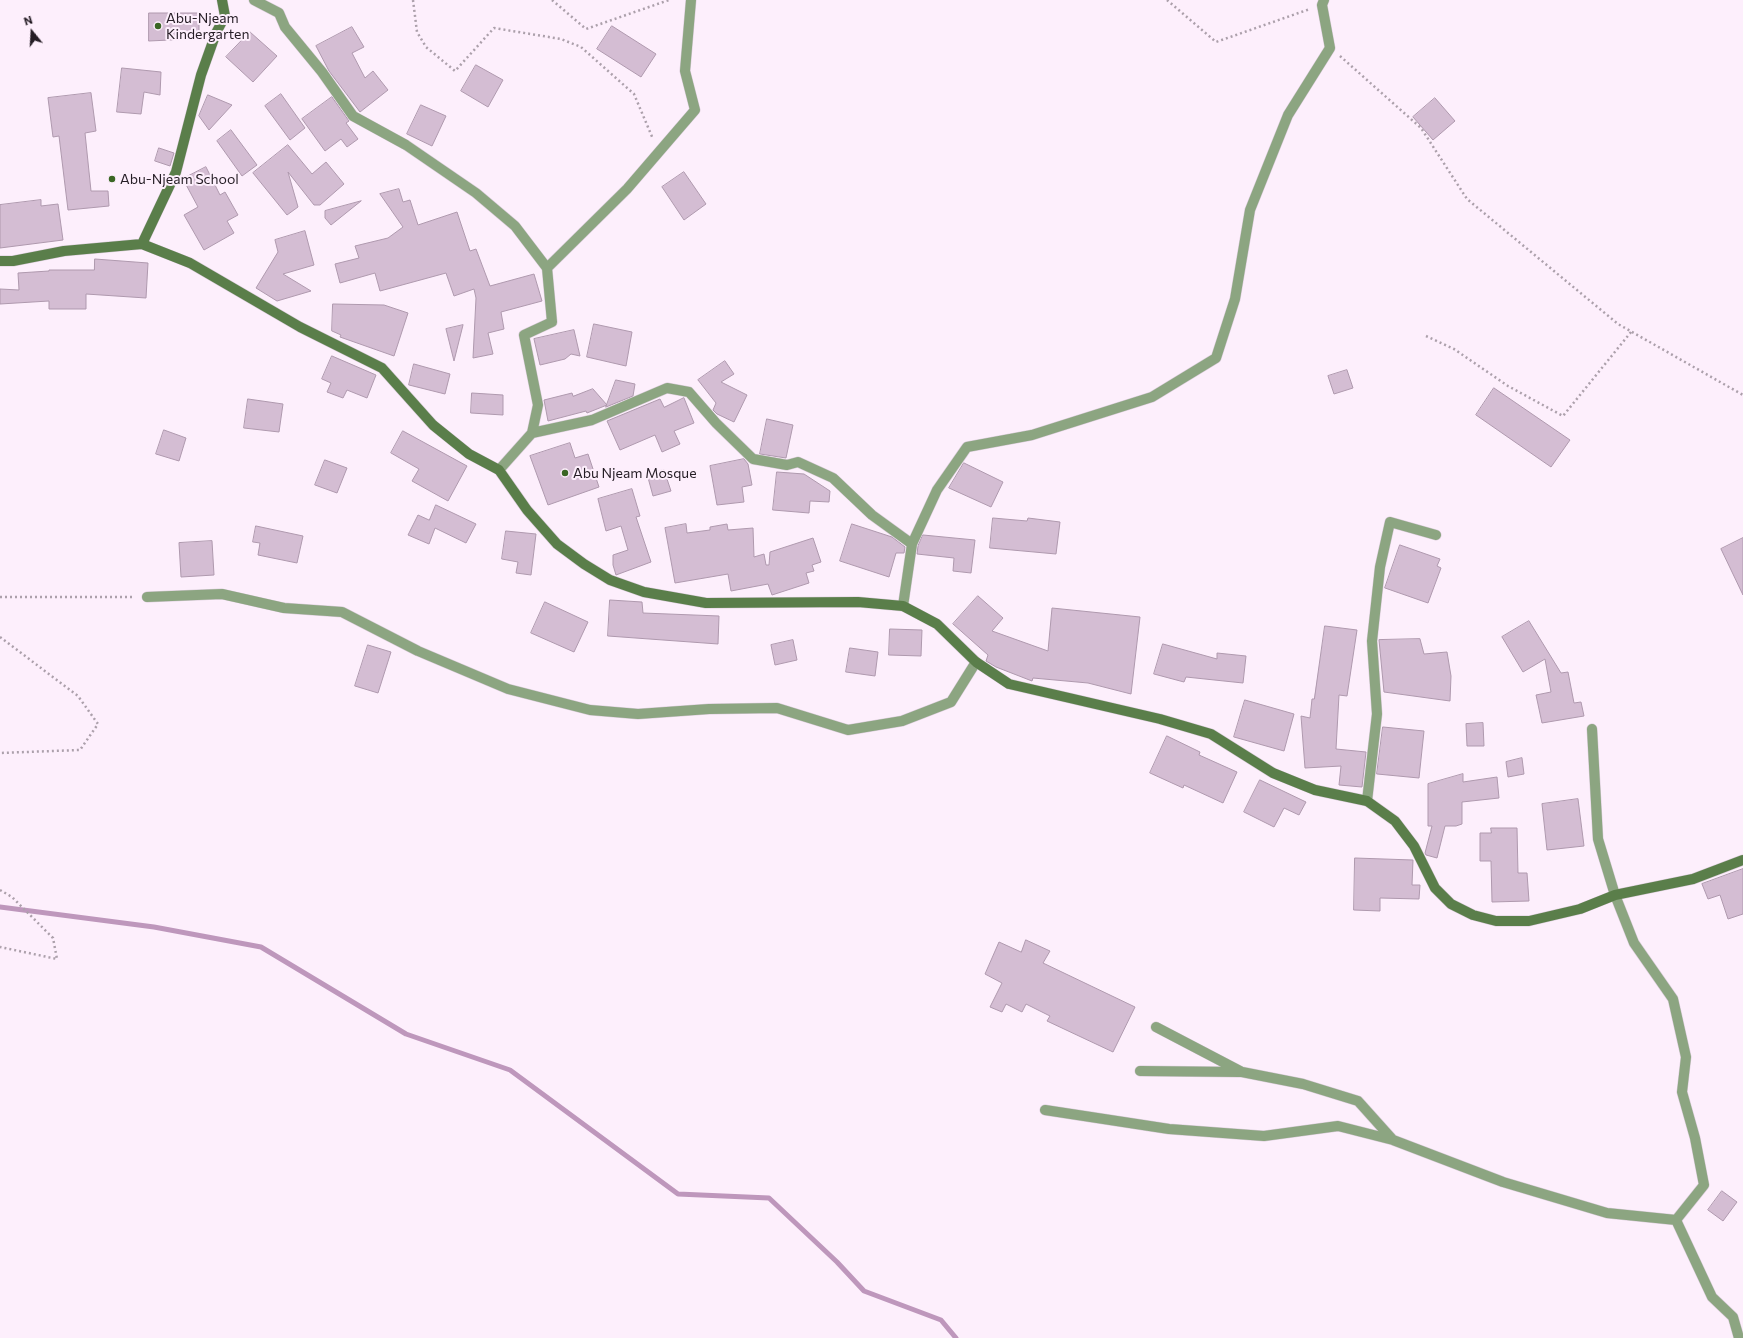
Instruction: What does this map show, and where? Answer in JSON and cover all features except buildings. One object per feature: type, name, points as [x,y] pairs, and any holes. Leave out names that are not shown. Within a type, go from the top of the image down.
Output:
[{"type":"street","points":[[142,244],[176,172],[201,75],[216,33],[225,16],[222,0]]},
{"type":"street","points":[[254,0],[279,13],[285,27],[322,72],[353,116],[406,144],[476,193],[515,226],[547,268],[552,322],[524,335],[538,405],[532,433],[499,470]]},
{"type":"street","points":[[547,268],[627,189],[695,110],[685,71],[691,0]]},
{"type":"street","points":[[903,606],[912,544],[937,490],[967,447],[1032,435],[1152,397],[1216,358],[1235,299],[1250,210],[1288,115],[1330,48],[1323,2]]},
{"type":"street","points":[[0,261],[13,261],[64,251],[142,244],[190,263],[300,327],[382,368],[433,425],[469,454],[499,470],[527,510],[557,544],[584,564],[610,580],[644,592],[706,603],[858,602],[903,606],[937,624],[976,662],[1009,684],[1160,719],[1211,734],[1273,773],[1315,790],[1367,801],[1395,821],[1414,846],[1435,888],[1451,904],[1474,915],[1496,921],[1529,921],[1580,910],[1615,895],[1693,879],[1743,860]]},
{"type":"street","points":[[532,433],[592,420],[667,388],[689,392],[716,423],[753,459],[786,465],[798,462],[833,478],[872,515],[912,544]]},
{"type":"street","points":[[1367,801],[1377,714],[1372,641],[1380,567],[1390,522],[1436,535]]},
{"type":"street","points":[[147,597],[222,594],[284,608],[342,612],[418,651],[508,688],[590,710],[638,714],[709,709],[777,708],[848,730],[902,721],[951,702],[976,662]]},
{"type":"street","points":[[1592,729],[1598,839],[1615,895],[1634,943],[1673,999],[1686,1057],[1682,1092],[1695,1138],[1704,1185],[1676,1220]]},
{"type":"street","points":[[1156,1027],[1242,1072]]},
{"type":"street","points":[[1140,1071],[1242,1072],[1303,1084],[1358,1101],[1393,1140]]},
{"type":"street","points":[[1045,1110],[1169,1129],[1264,1136],[1338,1126],[1393,1140],[1503,1182],[1607,1213],[1676,1220]]},
{"type":"street","points":[[1676,1220],[1712,1297],[1733,1318],[1739,1338]]},
{"type":"path","points":[[413,0],[417,32],[426,47],[455,71],[494,28],[561,39],[581,47],[634,94],[659,152]]},
{"type":"path","points":[[552,0],[586,28],[669,0]]},
{"type":"path","points":[[1167,0],[1216,42],[1323,2]]},
{"type":"path","points":[[1330,48],[1421,128],[1467,199],[1618,324],[1743,395]]},
{"type":"path","points":[[1426,336],[1454,349],[1508,386],[1563,416],[1631,332]]},
{"type":"path","points":[[0,597],[147,597]]},
{"type":"path","points":[[0,637],[78,696],[98,724],[80,750],[0,752]]},
{"type":"path","points":[[0,890],[12,897],[53,938],[56,959],[0,947]]},
{"type":"waterway","points":[[0,907],[154,927],[261,947],[406,1034],[510,1070],[678,1194],[769,1198],[837,1262],[864,1291],[941,1320],[956,1338]]},
{"type":"place","name":"Abu-Njeam Kindergarten","points":[[158,26]]},
{"type":"place","name":"Abu-Njeam School","points":[[112,179]]},
{"type":"place","name":"Abu Njeam Mosque","points":[[565,473]]}]
